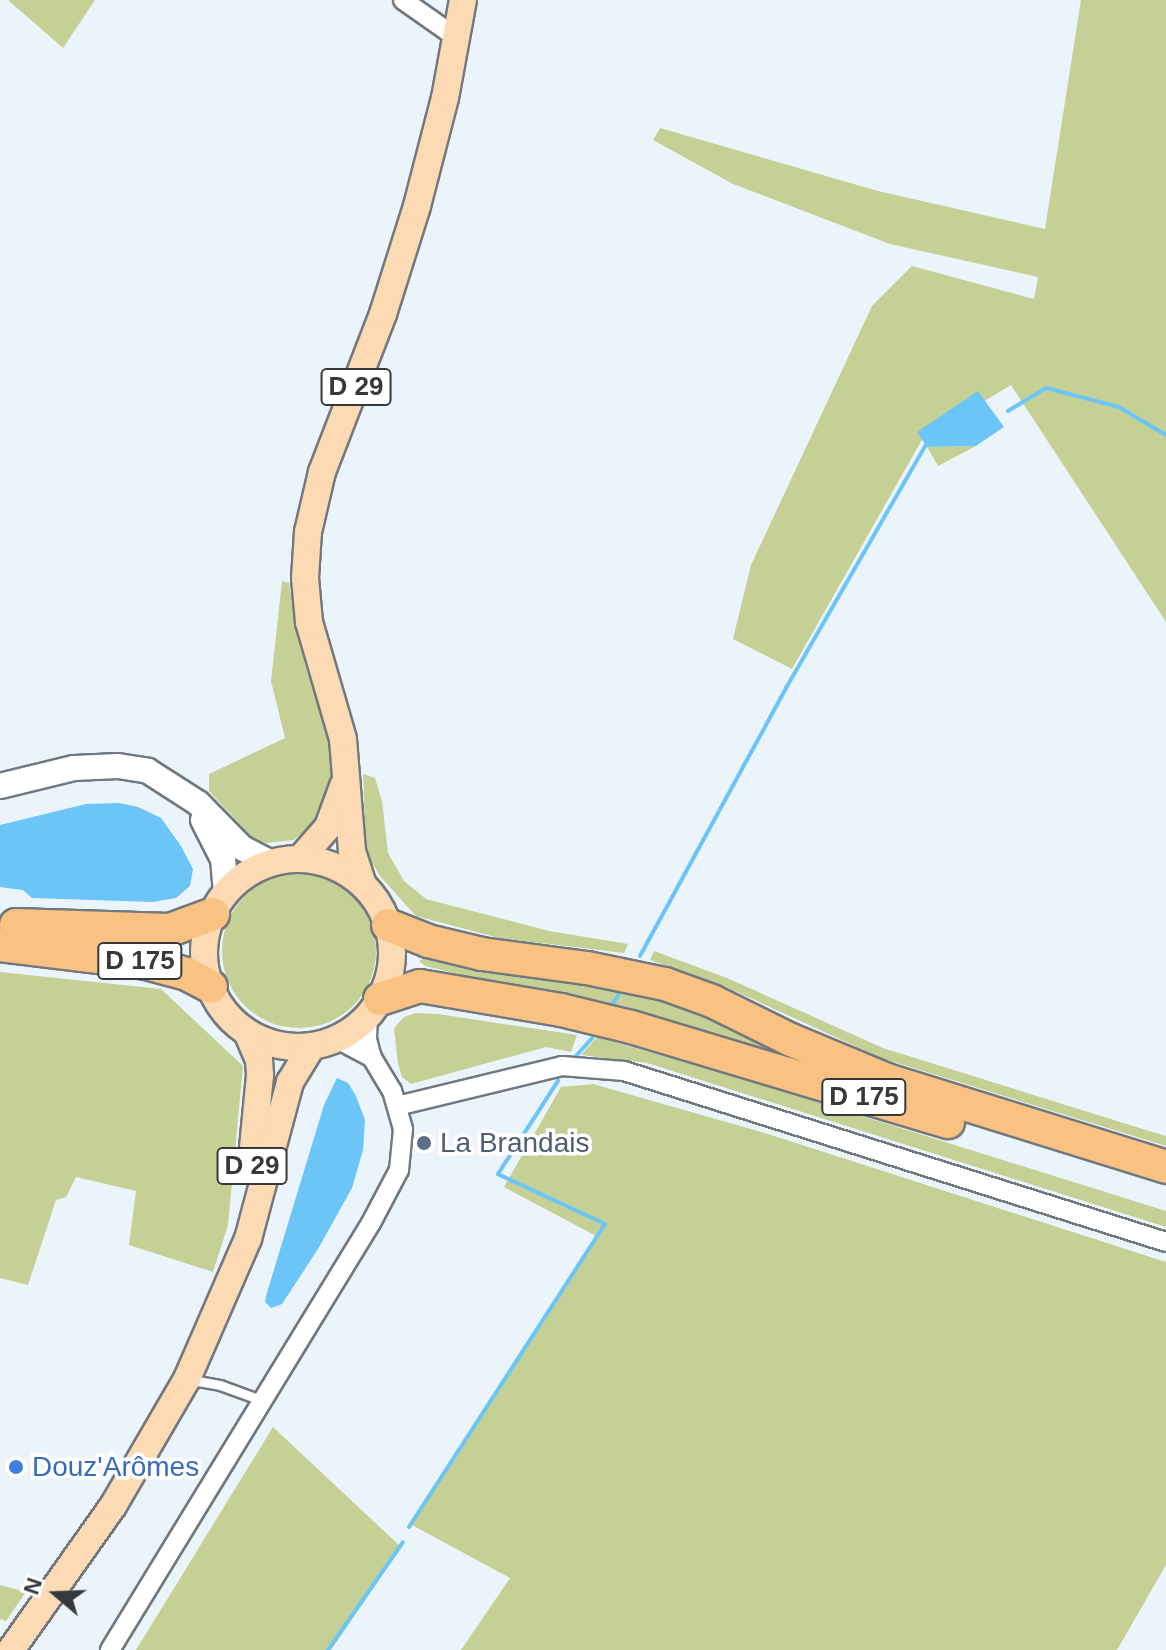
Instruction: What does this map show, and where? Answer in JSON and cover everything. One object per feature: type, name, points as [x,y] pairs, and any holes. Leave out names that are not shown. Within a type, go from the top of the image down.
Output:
[{"type":"highway","name":"D 175","points":[[0,923],[170,930],[219,904]]},
{"type":"highway","name":"D 175","points":[[388,925],[428,941],[482,954],[587,968],[665,984],[712,1001],[791,1040],[887,1080],[1166,1167]]},
{"type":"highway","name":"D 175","points":[[0,945],[146,963],[187,974],[211,987]]},
{"type":"highway","name":"D 175","points":[[374,1008],[394,992],[432,986],[561,1010],[685,1042],[1166,1188]]},
{"type":"main road","name":"D 29","points":[[363,885],[352,851],[341,727],[309,622],[305,578],[308,532],[322,472],[360,377],[404,251],[457,38],[463,0]]},
{"type":"main road","name":"D 29","points":[[300,859],[328,827],[346,774]]},
{"type":"main road","points":[[300,859],[334,866],[363,885],[388,925],[392,963],[374,1008],[325,1042],[278,1045],[247,1032],[226,1013],[211,987],[205,950],[219,904],[246,875],[271,863],[300,859]]},
{"type":"main road","name":"D 29","points":[[223,1299],[247,1205],[260,1090],[259,1060],[247,1032]]},
{"type":"main road","name":"D 29","points":[[11,1650],[113,1506],[187,1379],[248,1239],[290,1082],[325,1042]]},
{"type":"street","points":[[403,0],[457,38]]},
{"type":"street","points":[[0,786],[74,768],[118,766],[148,771],[198,803],[242,848],[271,863]]},
{"type":"street","points":[[174,785],[195,807],[223,859],[219,904]]},
{"type":"street","points":[[110,1650],[394,1181],[403,1151],[397,1106],[372,1058],[367,1039],[374,1008]]},
{"type":"street","points":[[325,1042],[372,1058]]},
{"type":"street","points":[[397,1106],[562,1066],[624,1071],[1166,1242]]},
{"type":"lane","points":[[187,1379],[220,1385],[261,1400]]},
{"type":"green space","points":[[8,0],[95,0],[63,48]]},
{"type":"green space","points":[[1081,0],[1166,0],[1166,622],[1011,385],[923,438],[792,669],[733,639],[751,565],[872,306],[912,266],[1034,299],[1038,277],[890,244],[733,184],[653,140],[660,128],[878,191],[1045,229]]},
{"type":"green space","points":[[976,446],[938,466],[927,447]]},
{"type":"green space","points":[[282,581],[289,583],[305,665],[331,747],[333,769],[331,788],[319,819],[294,840],[266,843],[254,839],[209,791],[209,774],[285,738],[271,681]]},
{"type":"green space","points":[[363,774],[375,778],[382,801],[388,853],[404,881],[426,899],[549,931],[628,944],[624,953],[499,938],[416,916],[380,876],[366,853]]},
{"type":"green space","points":[[299,874],[328,880],[353,897],[370,922],[376,951],[370,980],[353,1005],[328,1022],[299,1028],[270,1022],[245,1005],[228,980],[222,951],[228,922],[245,897],[270,880]]},
{"type":"green space","points":[[654,951],[727,978],[883,1048],[1166,1136],[1166,1146],[881,1058],[724,986],[650,960]]},
{"type":"green space","points":[[433,954],[653,993],[813,1061],[810,1070],[425,966],[419,961]]},
{"type":"green space","points":[[0,972],[161,989],[243,1066],[228,1225],[213,1272],[129,1245],[136,1191],[76,1177],[66,1197],[56,1200],[28,1285],[0,1278]]},
{"type":"green space","points":[[416,1013],[577,1035],[571,1052],[546,1047],[411,1084],[402,1077],[398,1064],[394,1028],[404,1017]]},
{"type":"green space","points":[[597,1037],[760,1084],[1166,1211],[1166,1227],[647,1063],[581,1055]]},
{"type":"green space","points":[[593,1084],[768,1134],[1166,1262],[1166,1565],[1117,1650],[461,1650],[510,1578],[412,1525],[598,1237],[504,1187],[561,1087]]},
{"type":"green space","points":[[273,1427],[401,1547],[331,1650],[136,1650]]},
{"type":"green space","points":[[0,1585],[26,1592],[6,1621],[0,1619]]},
{"type":"water","points":[[978,391],[1004,427],[976,446],[927,447],[917,432]]},
{"type":"water","points":[[119,803],[138,807],[161,818],[181,846],[193,869],[190,886],[176,898],[153,902],[32,898],[23,890],[0,887],[0,825],[86,804]]},
{"type":"water","points":[[337,1078],[348,1083],[365,1120],[363,1150],[352,1188],[318,1249],[282,1304],[271,1308],[265,1302],[266,1296],[324,1105]]},
{"type":"waterway","points":[[1008,411],[1046,388],[1119,407],[1166,435]]},
{"type":"waterway","points":[[640,956],[786,688],[927,443]]},
{"type":"waterway","points":[[611,1007],[622,989]]},
{"type":"waterway","points":[[576,1056],[593,1037]]},
{"type":"waterway","points":[[409,1527],[605,1224],[498,1174],[558,1081]]},
{"type":"waterway","points":[[328,1650],[403,1542]]},
{"type":"place","name":"La Brandais","points":[[424,1143]]},
{"type":"place","name":"Douz'Arômes","points":[[16,1467]]}]
